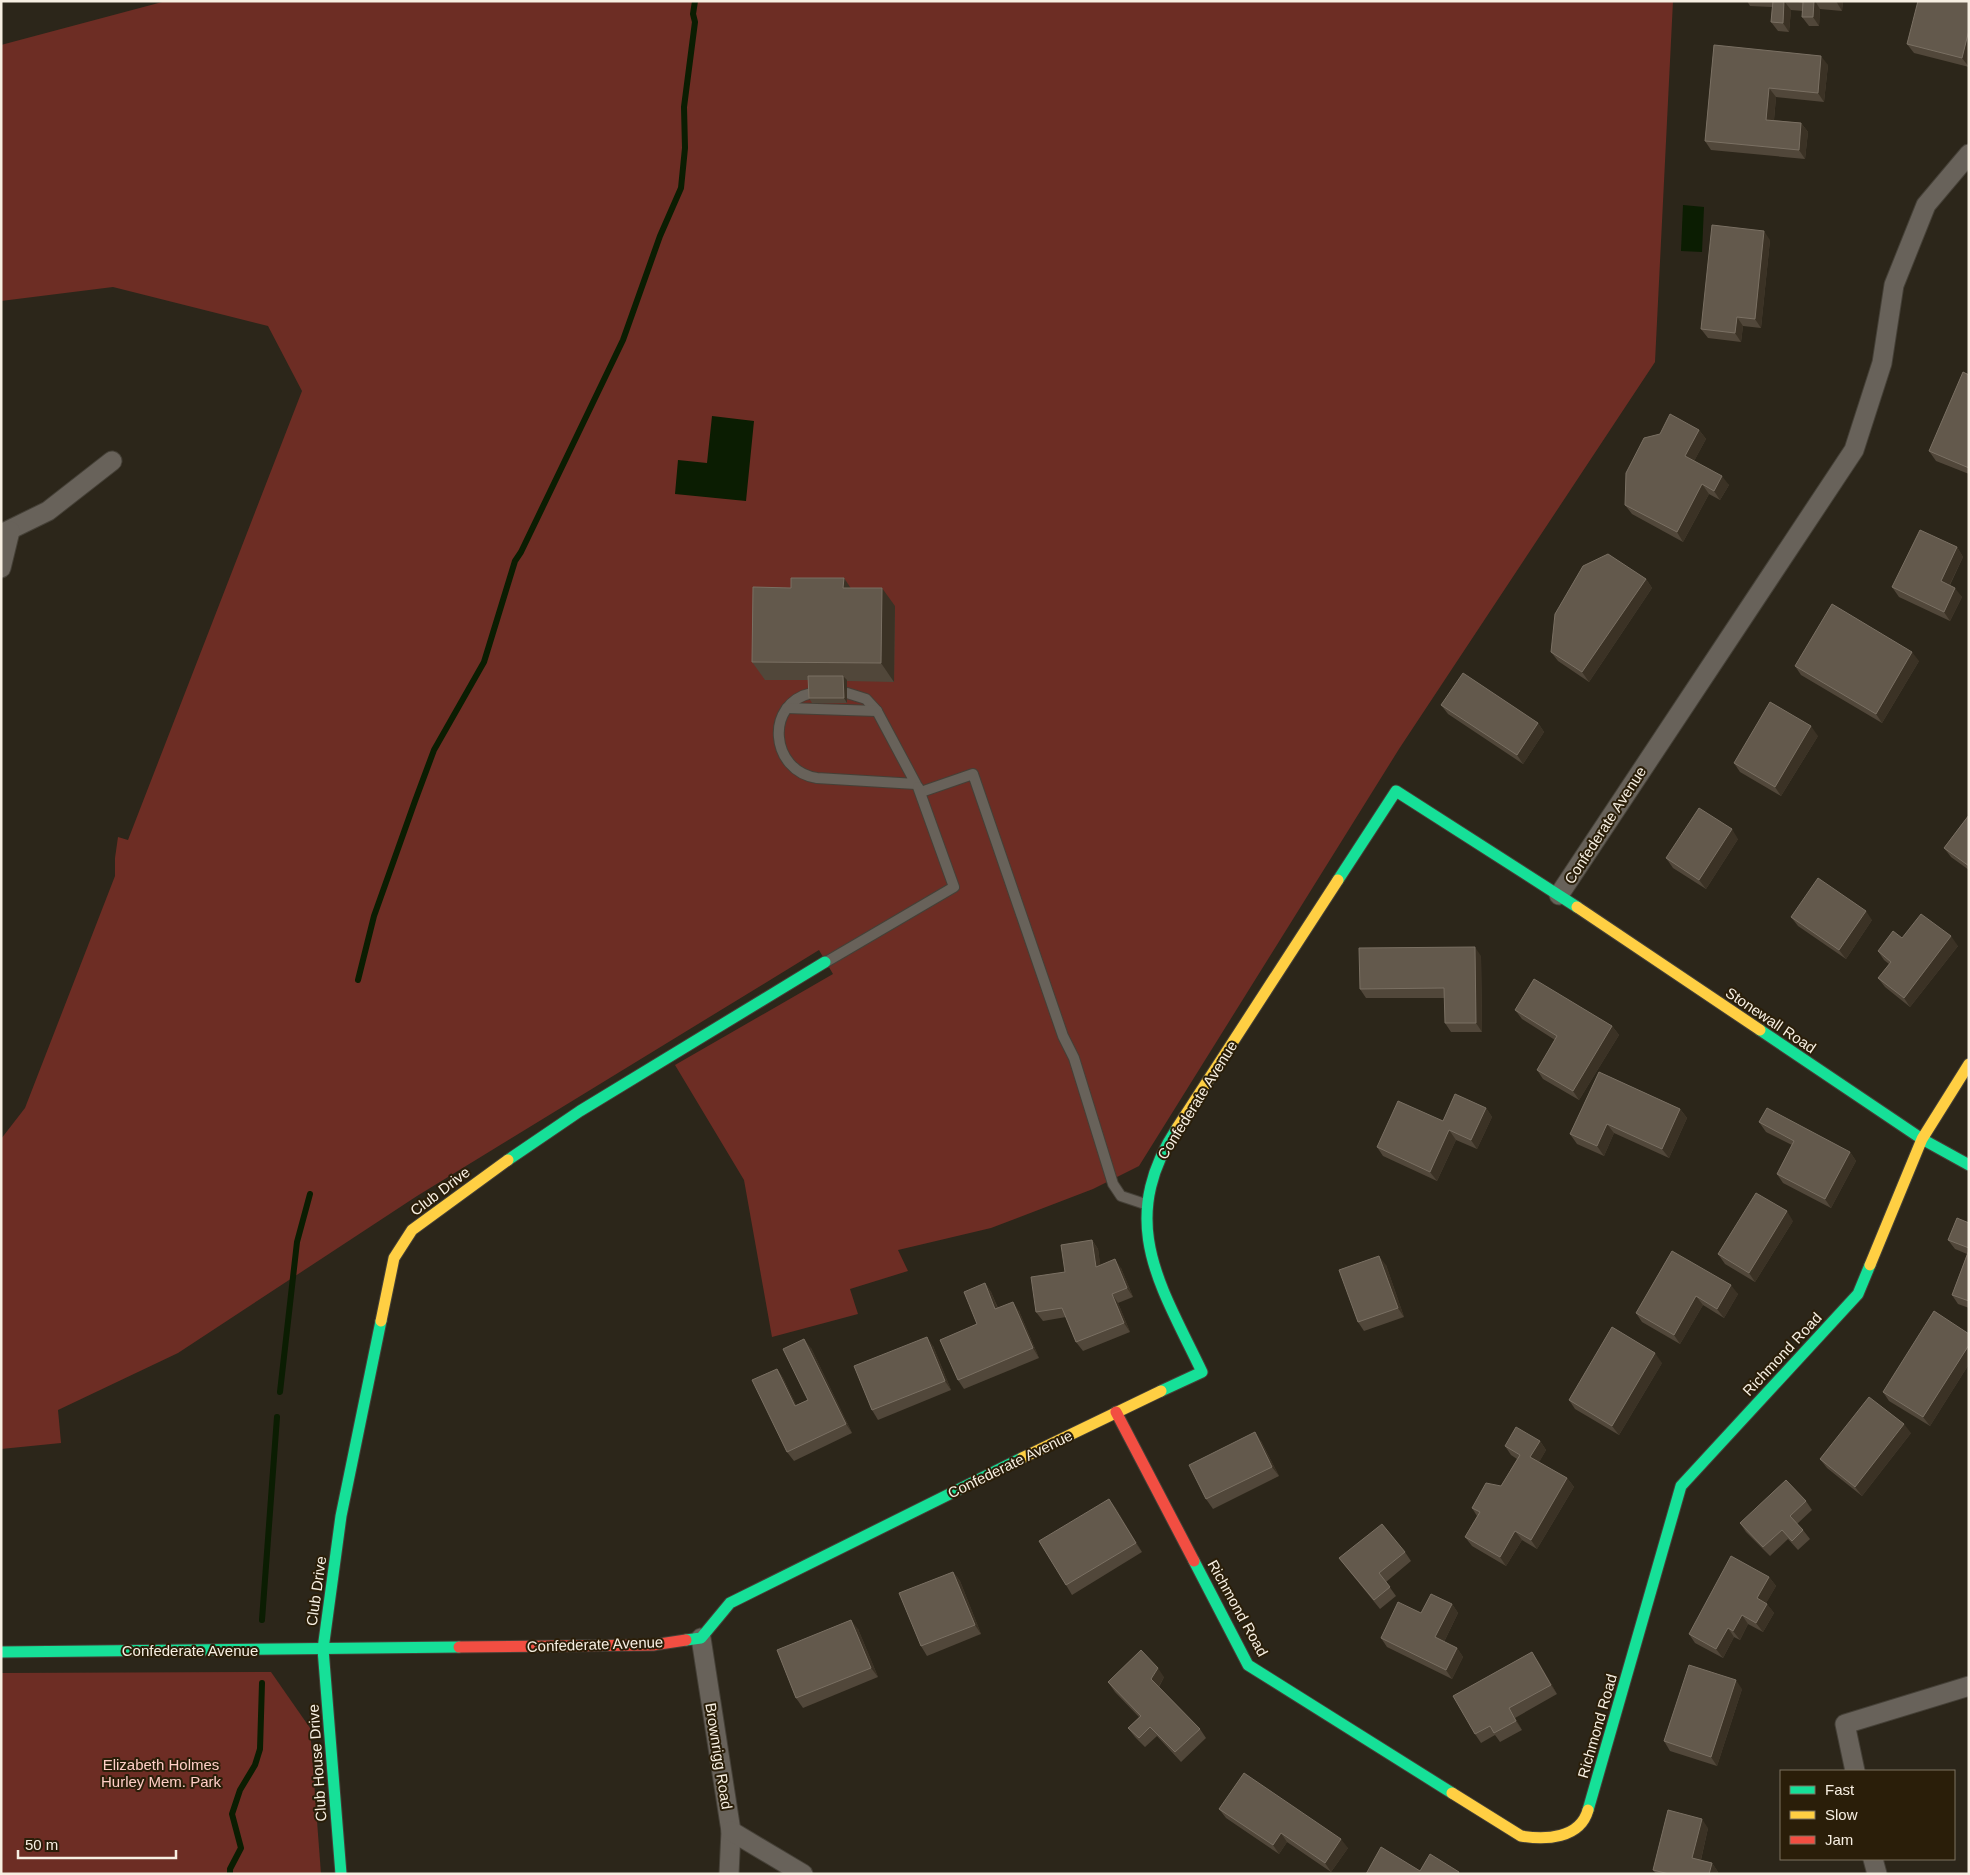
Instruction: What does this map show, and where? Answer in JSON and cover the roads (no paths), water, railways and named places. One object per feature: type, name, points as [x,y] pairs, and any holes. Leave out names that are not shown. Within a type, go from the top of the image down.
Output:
[{"type":"street","name":"Confederate Avenue","points":[[1,1652],[653,1645],[701,1638],[730,1603],[1116,1412],[1202,1372],[1149,1254],[1144,1222],[1145,1204],[1150,1180],[1162,1153],[1396,791],[1559,895],[1854,450],[1882,363],[1894,286],[1926,205],[1969,154]]},
{"type":"street","points":[[1,568],[6,532],[48,511],[112,461]]},
{"type":"street","name":"Stonewall Road","points":[[1559,895],[1922,1139],[1969,1165]]},
{"type":"street","name":"Club Drive","points":[[323,1649],[341,1516],[364,1399],[394,1258],[412,1230],[472,1185],[580,1111],[825,962]]},
{"type":"street","name":"Richmond Road","points":[[1116,1412],[1248,1665],[1521,1836],[1543,1840],[1570,1834],[1586,1819],[1681,1486],[1858,1294],[1922,1139],[1969,1064]]},
{"type":"street","name":"Brownrigg Road","points":[[701,1638],[731,1831],[729,1874]]},
{"type":"street","name":"Club House Drive","points":[[323,1649],[341,1874]]},
{"type":"street","points":[[1855,1770],[1845,1724],[1969,1686]]},
{"type":"street","points":[[731,1831],[803,1874]]},
{"type":"street","points":[[1873,1860],[1877,1874]]},
{"type":"lane","points":[[812,693],[798,698],[787,708],[778,726],[781,751],[791,766],[802,774],[817,778],[918,788],[973,774],[1063,1036],[1074,1058],[1113,1184],[1121,1196],[1145,1204]]},
{"type":"lane","points":[[825,962],[954,887],[918,788],[877,711],[866,699],[847,693]]},
{"type":"lane","points":[[787,708],[877,711]]},
{"type":"waterway","points":[[358,980],[374,916],[434,750],[484,662],[515,561],[623,340],[660,236],[681,188],[685,148],[684,107],[695,22],[693,14],[695,1]]},
{"type":"waterway","points":[[280,1392],[297,1242],[310,1194]]},
{"type":"waterway","points":[[262,1620],[277,1417]]},
{"type":"waterway","points":[[230,1874],[230,1869],[241,1848],[232,1814],[240,1790],[255,1765],[260,1749],[262,1683]]},
{"type":"park label","name":"Elizabeth Holmes Hurley Mem. Park","points":[[161,1772]]}]
